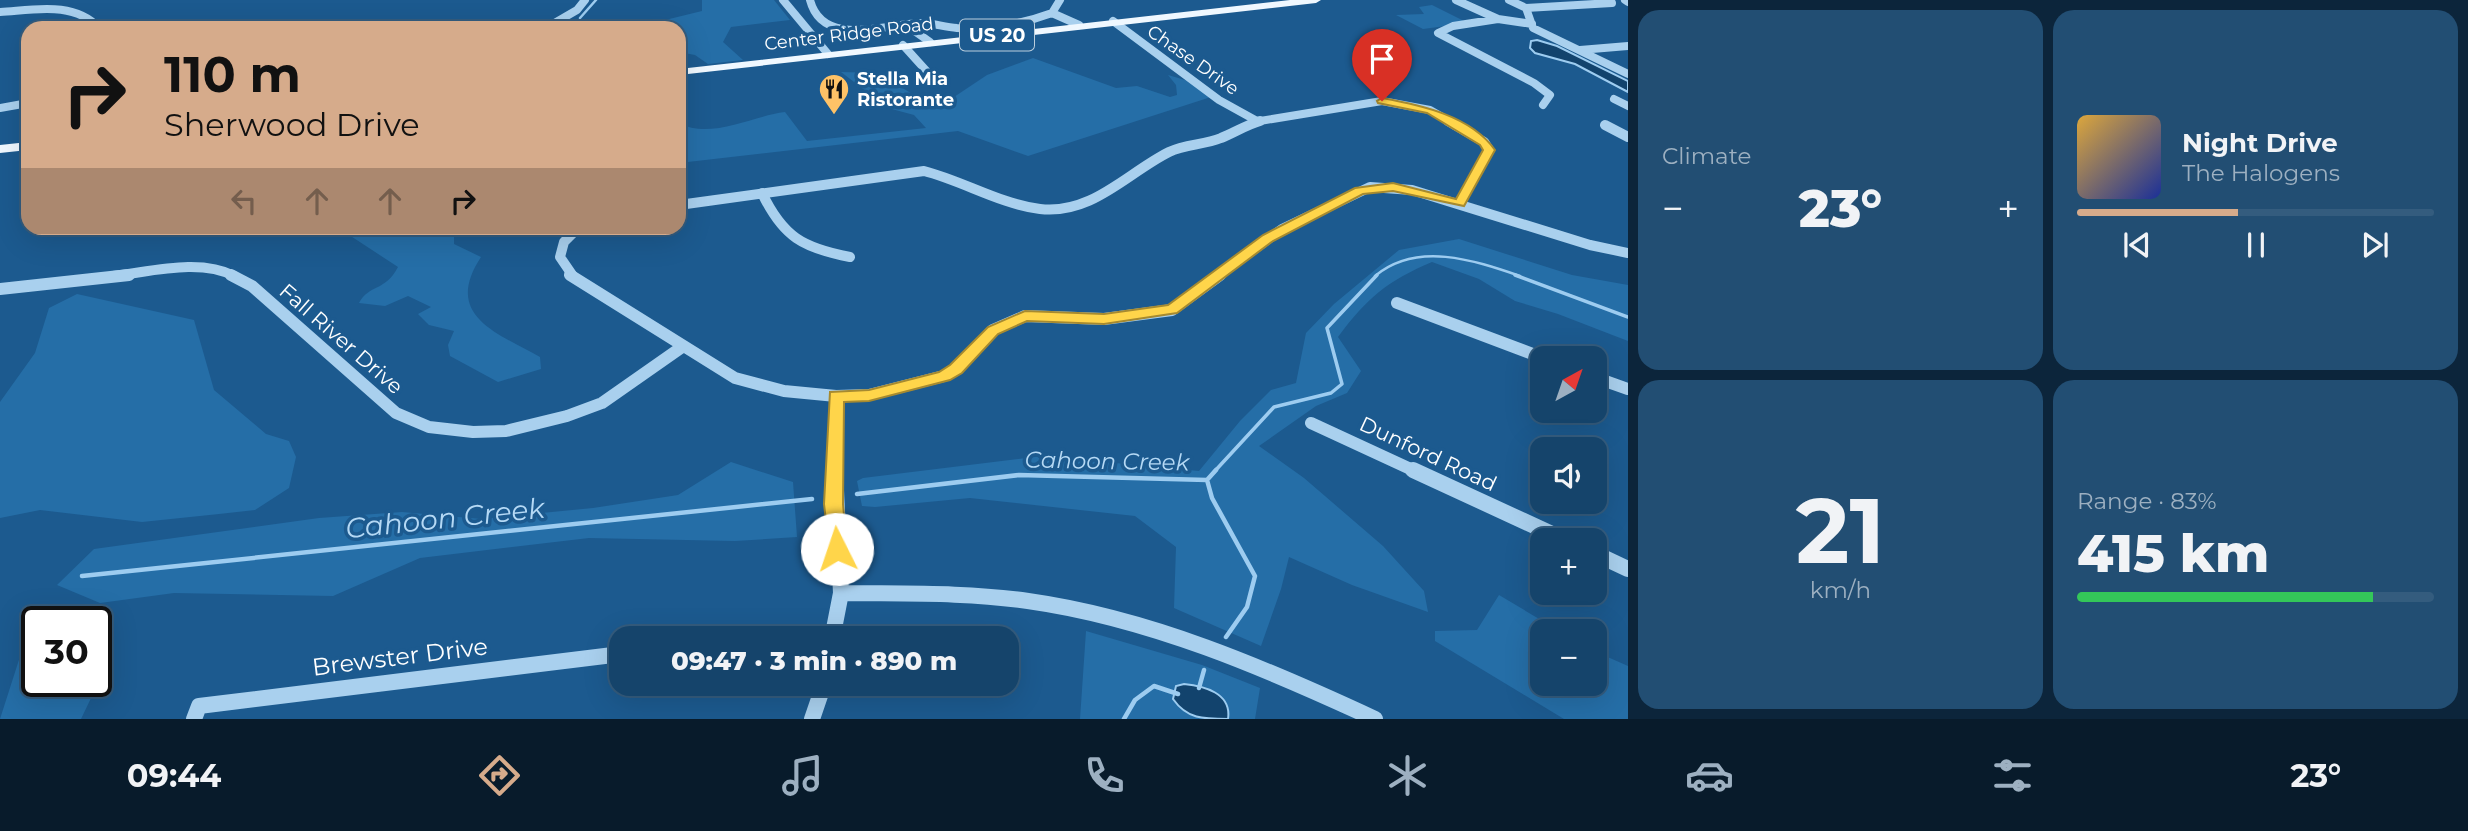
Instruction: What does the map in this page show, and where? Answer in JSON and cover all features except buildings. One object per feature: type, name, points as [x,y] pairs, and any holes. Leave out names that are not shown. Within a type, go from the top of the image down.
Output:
[{"type":"main road","name":"Center Ridge Road","points":[[686,71],[1316,0]]},
{"type":"main road","points":[[0,149],[21,147]]},
{"type":"street","points":[[559,21],[574,13],[585,0]]},
{"type":"street","points":[[783,0],[828,54]]},
{"type":"street","points":[[810,0],[817,18],[832,25],[860,29],[906,25],[964,28],[1020,22],[1052,13],[1079,25]]},
{"type":"street","points":[[1052,13],[1060,0]]},
{"type":"street","points":[[1456,0],[1498,19],[1532,24],[1577,50],[1628,74]]},
{"type":"street","points":[[1508,0],[1526,8],[1612,3]]},
{"type":"street","points":[[0,12],[64,2],[91,21]]},
{"type":"street","points":[[1526,8],[1532,24]]},
{"type":"street","points":[[1498,19],[1453,26],[1438,33],[1534,83],[1550,95],[1543,105]]},
{"type":"street","name":"Chase Drive","points":[[1113,21],[1219,100],[1257,121]]},
{"type":"street","points":[[906,25],[930,42]]},
{"type":"street","points":[[903,46],[931,76]]},
{"type":"street","points":[[1577,50],[1627,46]]},
{"type":"street","points":[[1614,99],[1628,106]]},
{"type":"street","points":[[686,204],[924,171],[954,179],[1012,203],[1041,209],[1069,209],[1093,200],[1171,151],[1219,139],[1257,121],[1382,101],[1430,110],[1471,133],[1489,150],[1459,203]]},
{"type":"street","points":[[1605,125],[1628,137]]},
{"type":"street","points":[[571,235],[564,242],[559,257],[569,274],[682,347],[735,378],[783,391],[836,396],[869,395],[944,376],[956,369],[993,330],[1025,316],[1104,319],[1172,310],[1264,241],[1360,190],[1393,187],[1459,203],[1590,245],[1628,253]]},
{"type":"street","points":[[762,193],[773,220],[782,232],[825,253],[850,257]]},
{"type":"street","name":"Fall River Drive","points":[[0,289],[189,268],[224,271],[252,286],[396,413],[429,427],[473,432],[534,426],[602,402],[682,347]]},
{"type":"street","points":[[1397,303],[1530,353]]},
{"type":"street","points":[[1607,382],[1628,389]]},
{"type":"street","points":[[835,626],[841,593],[834,504],[836,396]]},
{"type":"street","name":"Dunford Road","points":[[1311,423],[1539,528]]},
{"type":"street","points":[[1607,559],[1628,569]]},
{"type":"street","points":[[841,593],[975,597],[1052,605],[1180,636],[1291,679],[1375,719]]},
{"type":"street","name":"Brewster Drive","points":[[194,719],[199,706],[609,655]]},
{"type":"street","points":[[812,719],[819,696]]},
{"type":"shaded area","points":[[702,0],[774,0],[790,20],[731,27],[723,42],[743,60],[708,64],[695,55],[686,53],[686,21],[661,21],[702,11]]},
{"type":"shaded area","points":[[1432,5],[1468,23],[1423,29],[1396,15],[1424,14],[1419,7]]},
{"type":"shaded area","points":[[1537,40],[1557,46],[1628,81],[1628,92],[1575,64],[1535,53],[1530,48],[1531,41]]},
{"type":"shaded area","points":[[1033,58],[1116,88],[1137,86],[1170,97],[1177,95],[1176,85],[1168,75],[1192,82],[1211,97],[1028,156],[958,131],[686,162],[686,126],[717,128],[785,112],[807,141],[926,128],[914,115],[888,108],[841,72],[878,73],[914,95],[950,107],[951,99],[987,75]]},
{"type":"shaded area","points":[[349,235],[454,235],[454,244],[481,257],[471,277],[468,294],[471,308],[492,330],[540,357],[541,369],[498,382],[450,356],[448,345],[454,331],[429,325],[418,314],[431,307],[408,296],[385,306],[359,303],[367,293],[388,280],[398,267]]},
{"type":"shaded area","points":[[1459,239],[1572,275],[1628,285],[1628,341],[1515,301],[1479,279],[1432,262],[1402,276],[1379,292],[1338,337],[1361,371],[1347,393],[1316,406],[1259,446],[1304,478],[1383,546],[1424,591],[1428,612],[1352,585],[1289,557],[1261,646],[1174,608],[1176,547],[1135,516],[970,498],[862,506],[857,481],[863,478],[1043,456],[1199,471],[1240,421],[1271,390],[1296,383],[1306,333],[1334,304],[1399,250]]},
{"type":"shaded area","points":[[77,294],[194,320],[214,390],[266,434],[289,441],[296,457],[289,488],[255,510],[142,522],[40,510],[0,518],[0,402],[35,353],[49,308]]},
{"type":"shaded area","points":[[731,462],[793,482],[797,537],[735,541],[589,538],[420,558],[333,596],[174,593],[100,603],[57,585],[94,549],[319,518],[402,512],[481,519],[593,508],[678,495]]},
{"type":"shaded area","points":[[1499,595],[1539,619],[1530,619],[1530,696],[1607,696],[1607,657],[1628,666],[1628,719],[1564,719],[1435,641],[1435,631],[1477,630]]},
{"type":"shaded area","points":[[1086,631],[1202,665],[1260,688],[1255,719],[1080,719]]},
{"type":"shaded area","points":[[21,653],[21,697],[92,697],[81,719],[0,719]]},
{"type":"shaded area","points":[[1184,684],[1215,692],[1226,703],[1228,719],[1203,718],[1184,711],[1173,699],[1176,686]]},
{"type":"waterway","points":[[580,18],[596,0]]},
{"type":"waterway","name":"Cahoon Creek","points":[[1375,276],[1391,265],[1427,256],[1465,260],[1520,276]]},
{"type":"waterway","name":"Cahoon Creek","points":[[1214,472],[1274,407],[1331,393],[1342,384],[1327,328],[1377,275]]},
{"type":"waterway","name":"Cahoon Creek","points":[[1515,275],[1628,317]]},
{"type":"waterway","name":"Cahoon Creek","points":[[1207,480],[1216,470]]},
{"type":"waterway","name":"Cahoon Creek","points":[[857,494],[1019,475],[1207,480]]},
{"type":"waterway","points":[[1207,480],[1212,498],[1255,576],[1247,607],[1226,637]]},
{"type":"waterway","name":"Cahoon Creek","points":[[82,576],[812,499]]},
{"type":"waterway","points":[[1199,688],[1204,670]]},
{"type":"waterway","points":[[1124,719],[1135,700],[1154,686],[1178,694]]},
{"type":"place","name":"Stella Mia Ristorante","points":[[834,116]]},
{"type":"route","points":[[837,549],[834,504],[836,396],[869,395],[908,388],[944,376],[956,369],[1001,324],[1025,316],[1104,319],[1172,310],[1254,247],[1282,229],[1360,190],[1393,187],[1459,203],[1486,159],[1489,150],[1484,142],[1430,110],[1382,101]]}]
